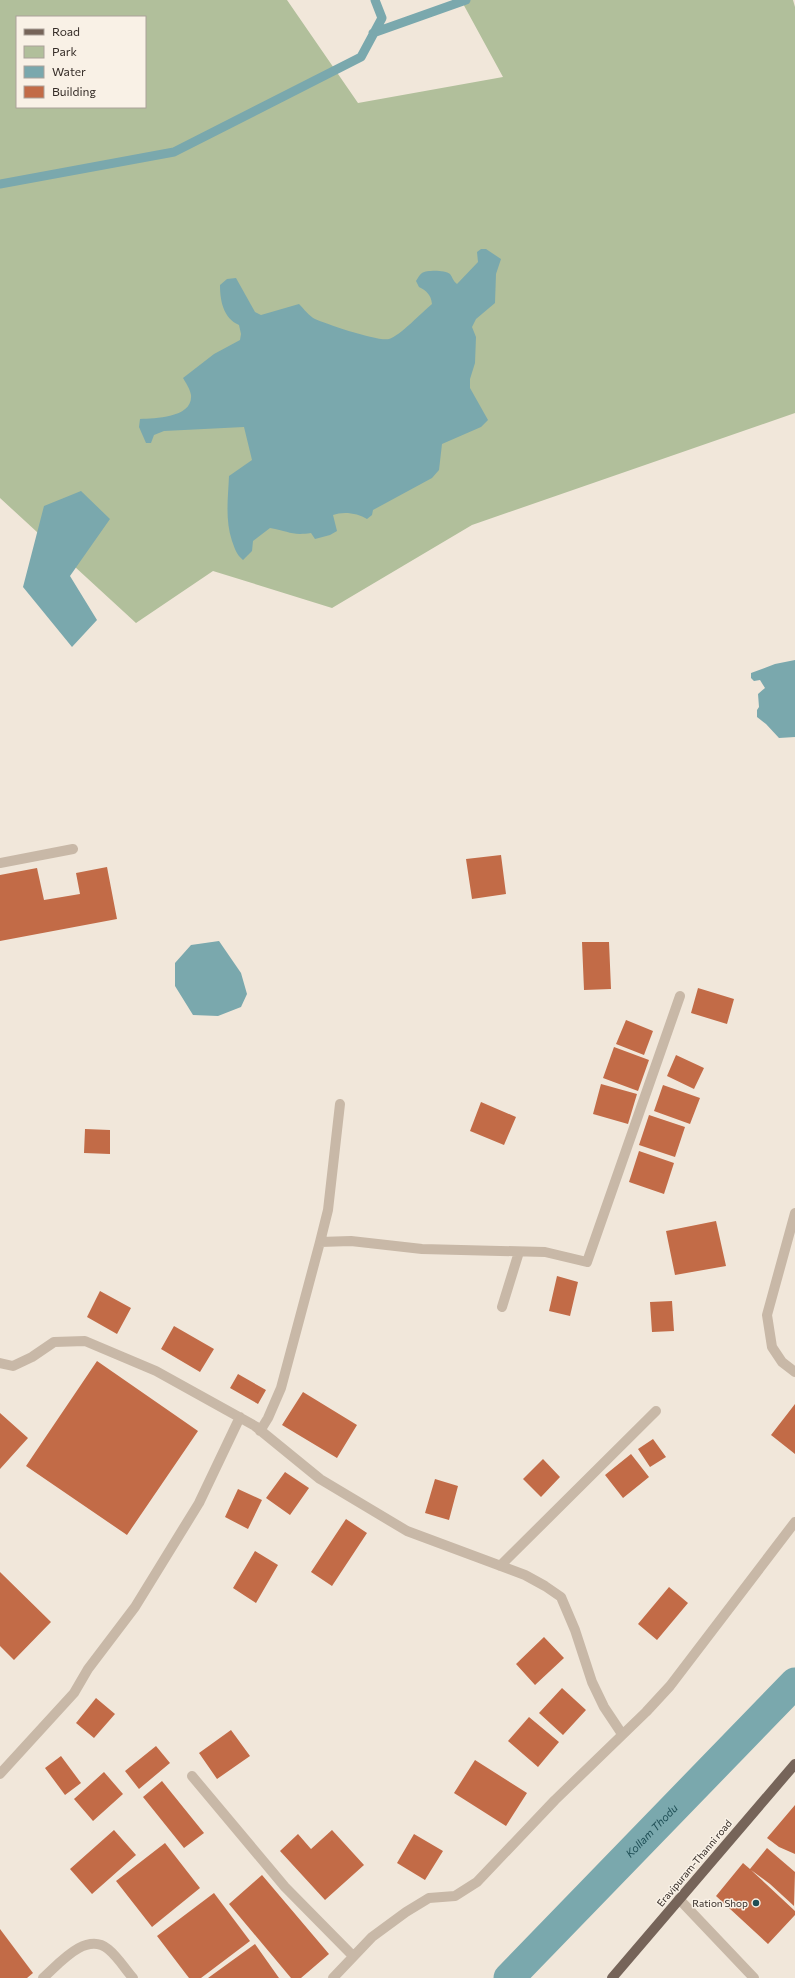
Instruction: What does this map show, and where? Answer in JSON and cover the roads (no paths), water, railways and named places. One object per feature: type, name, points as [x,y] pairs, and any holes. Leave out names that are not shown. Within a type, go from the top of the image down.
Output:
[{"type":"main road","name":"Eravipuram-Thanni road","points":[[612,1978],[795,1764]]},
{"type":"street","points":[[0,863],[73,849]]},
{"type":"street","points":[[320,1242],[351,1240],[422,1249],[545,1252],[587,1262],[680,996]]},
{"type":"street","points":[[260,1431],[268,1418],[281,1388],[328,1210],[340,1104]]},
{"type":"street","points":[[795,1214],[767,1315],[772,1348],[782,1362],[795,1372]]},
{"type":"street","points":[[502,1307],[519,1252]]},
{"type":"street","points":[[0,1363],[12,1366],[32,1357],[54,1342],[85,1341],[156,1371],[240,1417],[320,1479],[407,1531],[525,1575],[561,1597],[575,1630],[592,1682],[604,1707],[622,1734]]},
{"type":"street","points":[[500,1566],[656,1411]]},
{"type":"street","points":[[0,1774],[74,1693],[88,1669],[135,1607],[199,1503],[240,1417]]},
{"type":"street","points":[[333,1978],[372,1936],[406,1912],[429,1898],[455,1896],[477,1882],[555,1800],[646,1712],[670,1686],[795,1522]]},
{"type":"street","points":[[192,1776],[285,1887],[353,1956]]},
{"type":"street","points":[[679,1899],[754,1978]]},
{"type":"street","points":[[43,1978],[81,1946],[94,1943],[108,1949],[133,1978]]},
{"type":"water","points":[[481,249],[486,249],[501,259],[496,274],[495,303],[476,319],[472,327],[476,337],[475,363],[470,379],[470,388],[488,420],[481,427],[442,444],[439,470],[432,478],[373,510],[372,515],[367,519],[350,513],[333,515],[337,531],[330,535],[315,539],[311,533],[294,534],[270,528],[253,541],[252,551],[243,560],[237,553],[232,541],[228,525],[228,509],[229,476],[252,460],[244,427],[164,431],[154,435],[151,443],[146,443],[139,427],[140,419],[172,415],[186,408],[190,403],[191,395],[183,378],[214,354],[240,340],[241,334],[239,325],[229,318],[226,313],[222,302],[220,285],[227,279],[236,278],[255,312],[261,315],[299,304],[315,319],[375,338],[389,339],[405,329],[432,304],[431,298],[419,287],[416,281],[421,274],[432,271],[448,273],[457,284],[478,262],[477,252]]},
{"type":"water","points":[[81,491],[110,519],[70,576],[97,620],[72,647],[23,587],[44,506]]},
{"type":"water","points":[[795,660],[795,737],[779,738],[757,717],[757,710],[759,707],[758,694],[765,688],[760,680],[754,681],[751,678],[751,673],[775,664]]},
{"type":"water","points":[[219,941],[241,973],[247,994],[241,1007],[218,1016],[193,1015],[175,986],[175,963],[191,945]]},
{"type":"waterway","points":[[0,184],[174,152],[361,57],[382,18],[375,0]]},
{"type":"waterway","points":[[373,33],[466,0]]},
{"type":"waterway","name":"Kollam Thodu","points":[[509,1978],[795,1683]]},
{"type":"place","name":"Ration Shop","points":[[756,1903]]}]
